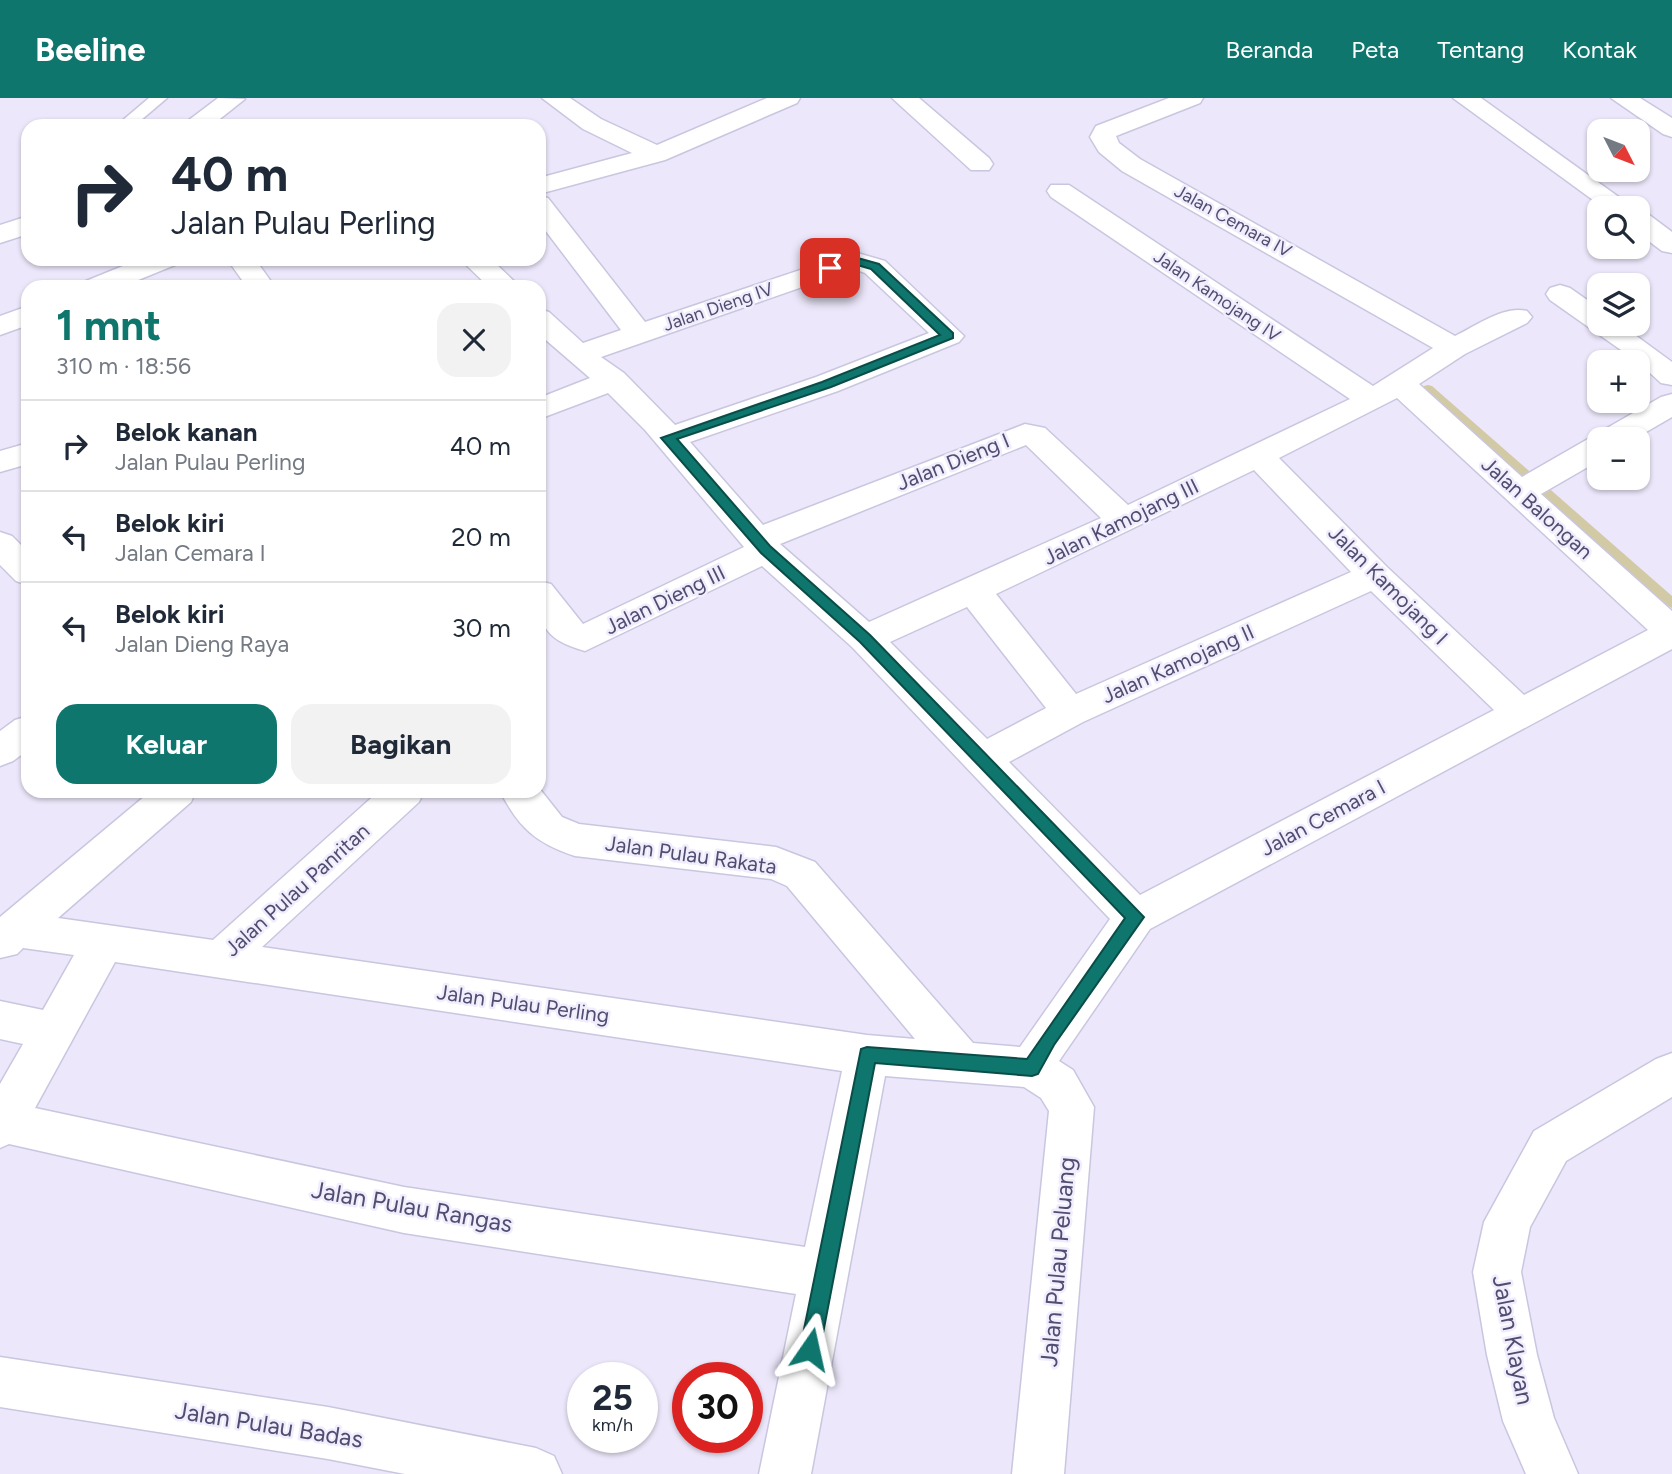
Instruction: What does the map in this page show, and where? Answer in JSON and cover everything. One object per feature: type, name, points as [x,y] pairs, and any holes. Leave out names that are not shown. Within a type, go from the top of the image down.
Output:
[{"type":"street","points":[[554,98],[592,124],[656,155]]},
{"type":"street","points":[[546,184],[656,155],[788,98]]},
{"type":"street","points":[[904,98],[980,163]]},
{"type":"street","name":"Jalan Cemara IV","points":[[1191,98],[1105,131],[1103,137],[1108,147],[1131,165],[1454,348]]},
{"type":"street","points":[[1465,98],[1604,196]]},
{"type":"street","points":[[1623,98],[1672,129]]},
{"type":"street","points":[[204,119],[233,99]]},
{"type":"street","name":"Jalan Kamojang IV","points":[[1060,191],[1387,393]]},
{"type":"street","points":[[546,213],[639,334]]},
{"type":"street","points":[[0,235],[21,227]]},
{"type":"street","points":[[1650,228],[1672,244]]},
{"type":"street","name":"Jalan Dieng IV","points":[[578,355],[854,260],[875,267],[949,336],[827,384],[668,438]]},
{"type":"street","points":[[113,280],[148,266]]},
{"type":"street","points":[[482,266],[498,280]]},
{"type":"street","points":[[1560,294],[1587,314]]},
{"type":"street","name":"Jalan Kamojang III","points":[[865,638],[1124,520],[1387,393],[1454,348],[1517,317]]},
{"type":"street","points":[[0,326],[21,318]]},
{"type":"street","points":[[546,325],[578,355],[613,380],[668,438],[761,545],[865,638],[1135,917]]},
{"type":"street","points":[[1618,336],[1672,376]]},
{"type":"street","points":[[546,406],[613,380]]},
{"type":"street","name":"Jalan Balongan","points":[[1387,393],[1530,486],[1672,632]]},
{"type":"street","points":[[1632,427],[1672,404]]},
{"type":"street","name":"Jalan Dieng I","points":[[761,545],[1025,434],[1034,435],[1124,520]]},
{"type":"street","points":[[1530,486],[1587,453]]},
{"type":"street","points":[[0,462],[21,455]]},
{"type":"street","name":"Jalan Kamojang I","points":[[1259,456],[1375,575],[1520,713]]},
{"type":"street","points":[[0,544],[21,566]]},
{"type":"street","name":"Jalan Dieng III","points":[[546,602],[571,634],[585,638],[761,545]]},
{"type":"street","name":"Jalan Kamojang II","points":[[983,759],[1070,712],[1375,575]]},
{"type":"street","points":[[973,590],[1070,712]]},
{"type":"street","name":"Jalan Cemara I","points":[[1032,1068],[1048,1040],[1135,917],[1672,632]]},
{"type":"street","points":[[0,751],[21,735]]},
{"type":"street","points":[[8,936],[169,798]]},
{"type":"street","name":"Jalan Pulau Panritan","points":[[219,960],[397,798]]},
{"type":"street","name":"Jalan Pulau Rakata","points":[[524,798],[548,828],[575,840],[776,863],[801,874],[963,1064]]},
{"type":"street","name":"Jalan Pulau Perling","points":[[8,936],[103,944],[219,960],[867,1055],[1032,1068]]},
{"type":"street","points":[[1,1125],[103,944]]},
{"type":"street","points":[[0,1020],[54,1031]]},
{"type":"street","points":[[785,1474],[867,1055]]},
{"type":"street","name":"Jalan Pulau Peluang","points":[[1032,1068],[1057,1084],[1072,1107],[1038,1474]]},
{"type":"street","name":"Jalan Klayan","points":[[1552,1474],[1529,1420],[1512,1356],[1497,1272],[1508,1222],[1550,1146],[1672,1073]]},
{"type":"street","name":"Jalan Pulau Rangas","points":[[1,1125],[404,1210],[824,1274]]},
{"type":"street","name":"Jalan Pulau Badas","points":[[0,1382],[328,1433],[536,1474]]},
{"type":"lane","points":[[133,119],[159,98]]},
{"type":"waterway","points":[[1428,388],[1672,603]]},
{"type":"route","points":[[810,1349],[867,1055],[1032,1068],[1048,1040],[1135,917],[865,638],[765,550],[668,438],[827,384],[949,336],[875,267],[854,260],[830,268]]}]
